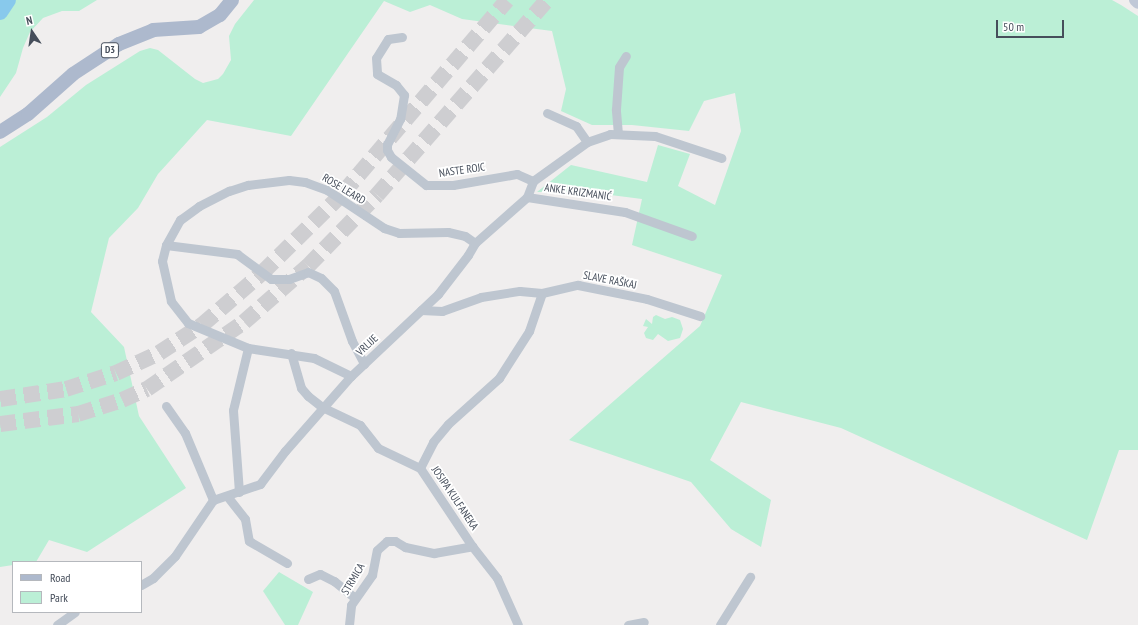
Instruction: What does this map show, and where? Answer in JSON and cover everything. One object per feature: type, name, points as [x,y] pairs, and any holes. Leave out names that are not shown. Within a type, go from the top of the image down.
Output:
[{"type":"main road","name":"D3","points":[[0,132],[20,120],[73,74],[122,42],[153,30],[200,27],[220,15],[232,0]]},
{"type":"main road","points":[[1134,0],[1138,2]]},
{"type":"street","name":"NASTE ROJC","points":[[402,36],[388,39],[376,58],[377,74],[396,85],[404,95],[400,119],[387,144],[387,150],[391,157],[426,185],[453,185],[517,174],[533,181]]},
{"type":"street","points":[[618,134],[616,109],[619,67],[626,56]]},
{"type":"street","points":[[547,114],[576,126],[587,142]]},
{"type":"street","points":[[533,181],[595,137],[618,134],[655,136],[720,158]]},
{"type":"street","name":"ROSE LEARD","points":[[351,376],[329,363],[291,353],[248,348],[188,323],[171,301],[162,261],[166,245],[180,220],[214,197],[248,185],[289,180],[304,182],[326,190],[384,228],[399,233],[448,232],[465,236],[475,243]]},
{"type":"street","name":"VRLIJE","points":[[213,500],[260,484],[322,407],[351,376],[421,310],[464,261],[475,243],[527,197],[533,181]]},
{"type":"street","name":"ANKE KRIZMANIĆ","points":[[527,197],[625,212],[692,236]]},
{"type":"street","points":[[166,245],[210,248],[237,254],[272,279],[289,279],[308,272],[321,278],[334,291],[352,341],[364,364]]},
{"type":"street","name":"SLAVE RAŠKAJ","points":[[421,310],[442,311],[481,297],[520,291],[542,293],[578,285],[646,299],[700,316]]},
{"type":"street","name":"JOSIPA KULFANEKA","points":[[518,625],[497,578],[472,546],[420,468],[433,442],[448,424],[502,373],[529,330],[542,293]]},
{"type":"street","points":[[239,492],[233,410],[248,348]]},
{"type":"street","points":[[291,353],[301,388],[322,407],[360,425],[378,448],[420,468]]},
{"type":"street","points":[[142,584],[153,578],[175,556],[213,500],[185,433],[166,406]]},
{"type":"street","points":[[227,496],[245,519],[249,541],[287,564]]},
{"type":"street","name":"STRMICA","points":[[349,625],[351,605],[372,575],[377,550],[387,541],[395,541],[405,547],[434,553],[472,546]]},
{"type":"street","points":[[308,579],[320,574],[334,581],[355,598]]},
{"type":"street","points":[[720,625],[750,577]]},
{"type":"street","points":[[57,625],[74,613]]},
{"type":"street","points":[[628,625],[644,622]]},
{"type":"green space","points":[[0,0],[97,0],[79,11],[62,11],[43,18],[30,32],[23,48],[16,73],[0,97]]},
{"type":"green space","points":[[254,0],[1112,0],[1138,16],[1138,450],[1119,450],[1087,540],[841,428],[741,402],[710,460],[771,500],[761,547],[731,529],[691,482],[569,440],[700,326],[722,275],[632,245],[642,199],[587,192],[537,192],[571,165],[647,182],[658,145],[690,154],[678,186],[715,205],[741,131],[735,93],[704,101],[689,131],[632,125],[592,125],[561,111],[566,89],[552,31],[462,19],[430,5],[410,12],[384,1],[291,136],[207,120],[158,174],[138,208],[109,238],[91,312],[124,347],[139,416],[186,488],[87,552],[49,540],[37,561],[12,561],[12,565],[0,567],[0,147],[47,117],[86,85],[140,51],[150,48],[158,50],[195,79],[203,83],[218,79],[223,74],[231,60],[229,36],[235,24]]},
{"type":"green space","points":[[656,315],[665,319],[672,317],[680,320],[683,329],[680,338],[668,341],[658,334],[653,340],[646,338],[644,333],[648,327],[643,326],[646,319],[652,324],[653,317]]},
{"type":"green space","points":[[279,572],[313,592],[298,625],[285,625],[263,591]]},
{"type":"waterway","points":[[0,12],[8,0]]},
{"type":"tunnel","points":[[0,399],[66,389],[116,373],[159,353],[202,325],[262,273],[343,193],[507,0]]},
{"type":"tunnel","points":[[0,424],[78,414],[122,400],[147,389],[244,322],[308,266],[377,195],[547,0]]}]
